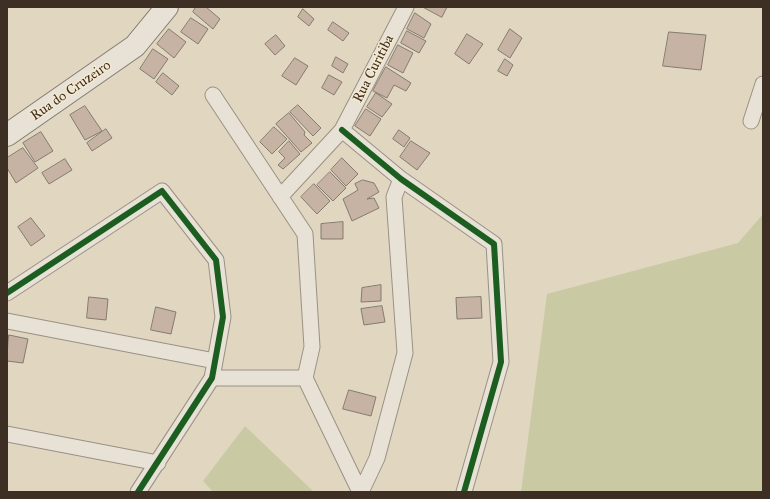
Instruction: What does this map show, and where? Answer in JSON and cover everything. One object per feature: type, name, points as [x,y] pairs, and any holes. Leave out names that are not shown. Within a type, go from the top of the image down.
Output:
[{"type":"street","name":"Rua do Cruzeiro","points":[[7,136],[135,46],[167,7]]},
{"type":"street","name":"Rua Curitiba","points":[[280,197],[342,130],[406,7]]},
{"type":"street","points":[[751,121],[763,84]]},
{"type":"street","points":[[213,96],[306,234],[312,347],[305,378],[360,492]]},
{"type":"street","points":[[342,130],[401,179],[494,244],[501,362],[464,492]]},
{"type":"street","points":[[360,492],[377,458],[405,353],[394,197],[401,179]]},
{"type":"street","points":[[7,292],[162,191],[216,260],[222,317],[212,378],[138,492]]},
{"type":"street","points":[[7,321],[215,361]]},
{"type":"street","points":[[212,378],[305,378]]},
{"type":"street","points":[[7,434],[158,463]]},
{"type":"green space","points":[[763,214],[763,492],[521,492],[547,294],[738,243]]},
{"type":"green space","points":[[245,426],[314,492],[213,492],[203,481]]},
{"type":"building","points":[[196,7],[206,7],[220,19],[213,29],[193,12]]},
{"type":"building","points":[[423,7],[447,7],[442,17]]},
{"type":"building","points":[[303,9],[314,19],[309,26],[298,17]]},
{"type":"building","points":[[415,13],[431,24],[424,38],[407,29]]},
{"type":"building","points":[[191,18],[208,29],[198,44],[181,32]]},
{"type":"building","points":[[333,22],[349,33],[343,41],[328,30]]},
{"type":"building","points":[[169,29],[186,42],[174,58],[157,44]]},
{"type":"building","points":[[510,29],[522,38],[510,58],[498,50]]},
{"type":"building","points":[[407,31],[426,41],[419,53],[401,43]]},
{"type":"building","points":[[669,32],[706,35],[701,70],[663,66]]},
{"type":"building","points":[[467,34],[483,44],[469,64],[455,54]]},
{"type":"building","points":[[276,35],[285,46],[275,55],[265,44]]},
{"type":"building","points":[[398,45],[413,53],[403,73],[388,65]]},
{"type":"building","points":[[153,49],[168,59],[154,79],[140,69]]},
{"type":"building","points":[[336,57],[348,64],[343,73],[332,66]]},
{"type":"building","points":[[295,58],[308,66],[296,85],[282,76]]},
{"type":"building","points":[[505,59],[513,65],[507,76],[498,71]]},
{"type":"building","points":[[386,67],[411,83],[406,91],[394,85],[387,98],[373,91]]},
{"type":"building","points":[[163,73],[179,86],[172,95],[156,82]]},
{"type":"building","points":[[329,75],[342,82],[334,95],[322,88]]},
{"type":"building","points":[[376,93],[392,104],[382,117],[367,107]]},
{"type":"building","points":[[298,105],[321,128],[313,136],[290,112]]},
{"type":"building","points":[[85,106],[102,131],[85,140],[70,115]]},
{"type":"building","points":[[366,109],[381,119],[370,136],[355,126]]},
{"type":"building","points":[[289,113],[305,132],[304,135],[312,143],[301,152],[276,124]]},
{"type":"building","points":[[274,127],[287,139],[272,154],[260,142]]},
{"type":"building","points":[[106,129],[112,138],[92,151],[87,143]]},
{"type":"building","points":[[399,130],[410,138],[404,147],[393,139]]},
{"type":"building","points":[[41,132],[53,151],[35,162],[23,143]]},
{"type":"building","points":[[289,141],[300,154],[283,169],[278,165],[285,158],[279,152]]},
{"type":"building","points":[[411,141],[430,153],[417,170],[400,157]]},
{"type":"building","points":[[23,148],[38,168],[16,183],[7,168],[7,158]]},
{"type":"building","points":[[342,158],[358,174],[346,186],[331,170]]},
{"type":"building","points":[[65,159],[72,170],[49,184],[42,173]]},
{"type":"building","points":[[330,172],[346,188],[333,201],[317,185]]},
{"type":"building","points":[[363,180],[374,183],[379,192],[367,199],[374,198],[379,208],[352,221],[343,199],[358,190],[355,184]]},
{"type":"building","points":[[314,184],[330,201],[317,214],[301,197]]},
{"type":"building","points":[[31,218],[45,236],[31,246],[18,227]]},
{"type":"building","points":[[343,222],[343,239],[321,239],[321,224]]},
{"type":"building","points":[[381,285],[381,301],[361,302],[362,288]]},
{"type":"building","points":[[89,297],[108,299],[106,320],[87,318]]},
{"type":"building","points":[[481,297],[482,318],[457,319],[456,298]]},
{"type":"building","points":[[382,306],[385,322],[364,325],[361,309]]},
{"type":"building","points":[[156,307],[176,312],[171,334],[151,330]]},
{"type":"building","points":[[9,335],[28,339],[23,363],[7,361]]},
{"type":"building","points":[[349,390],[376,397],[371,416],[343,409]]},
{"type":"cycle path","points":[[342,130],[401,179],[494,244],[501,362],[464,492]]},
{"type":"cycle path","points":[[7,293],[162,191],[216,260],[223,317],[212,378],[138,492]]}]
